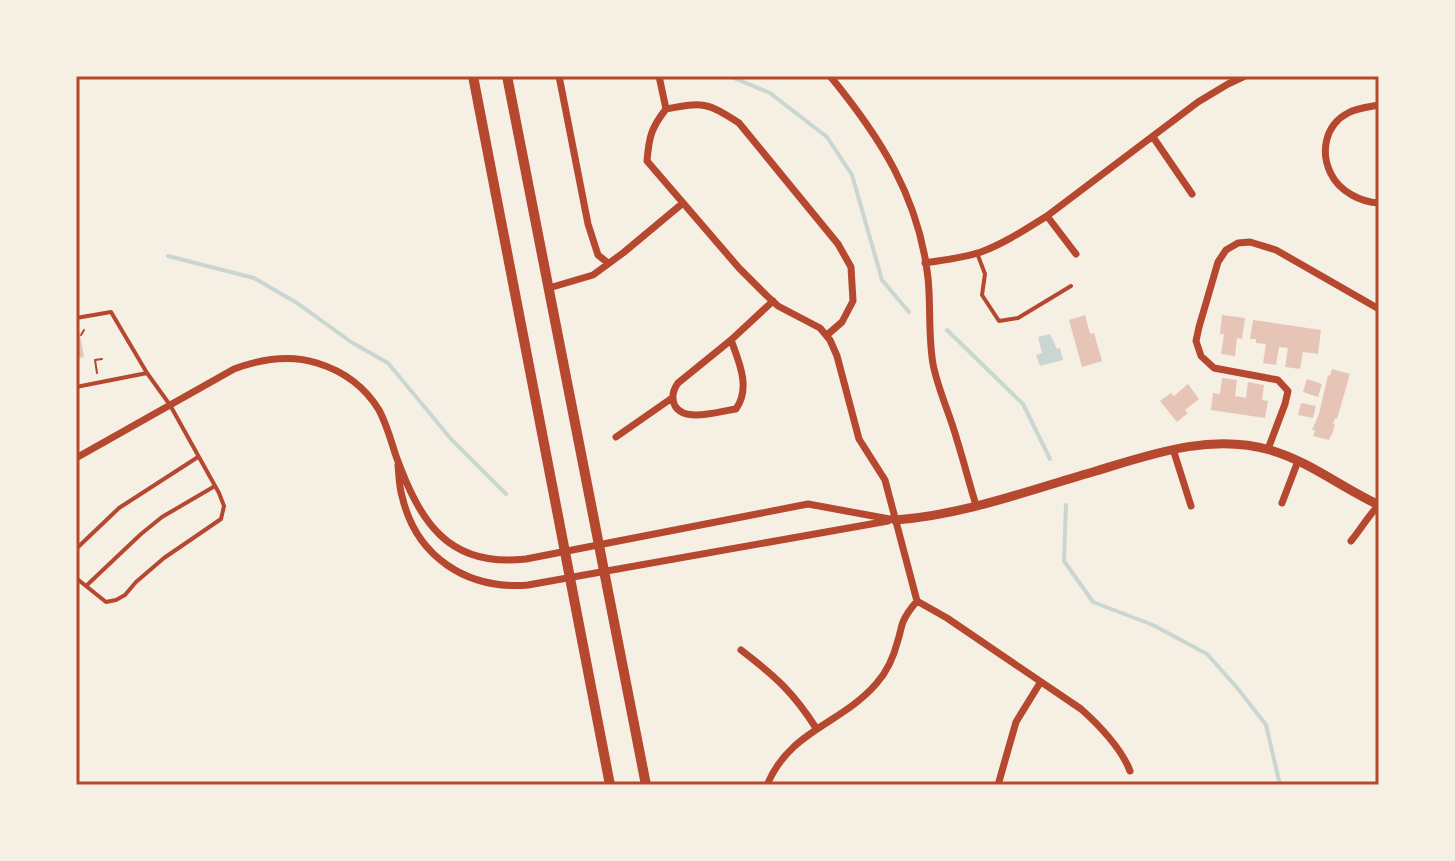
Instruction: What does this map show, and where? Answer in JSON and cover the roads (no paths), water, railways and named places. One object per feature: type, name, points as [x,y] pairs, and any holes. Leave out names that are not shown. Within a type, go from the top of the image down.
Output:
[{"type":"main road","points":[[473,76],[610,785]]},
{"type":"main road","points":[[507,76],[646,785]]},
{"type":"street","points":[[559,76],[588,224],[598,255],[608,263]]},
{"type":"street","points":[[659,76],[666,109]]},
{"type":"street","points":[[830,76],[885,150],[913,213],[928,280],[929,330],[934,364],[976,505]]},
{"type":"street","points":[[925,263],[977,253],[1047,216],[1227,80],[1245,76]]},
{"type":"street","points":[[827,335],[842,322],[853,301],[851,267],[838,244],[739,123],[719,110],[698,103],[666,109],[654,124],[647,161],[739,268],[773,301],[827,335],[837,356],[859,439],[885,480],[917,601],[1081,709],[1097,723],[1126,760],[1130,771]]},
{"type":"street","points":[[1379,105],[1346,114],[1327,134],[1325,147],[1331,174],[1342,188],[1356,198],[1379,203]]},
{"type":"street","points":[[1153,137],[1192,194]]},
{"type":"street","points":[[549,288],[593,275],[683,203]]},
{"type":"street","points":[[1047,216],[1076,254]]},
{"type":"street","points":[[1268,449],[1288,391],[1278,380],[1214,368],[1201,356],[1196,341],[1218,262],[1226,250],[1238,243],[1250,242],[1276,250],[1379,309]]},
{"type":"street","points":[[731,340],[744,392],[736,409],[686,416],[677,410],[672,398],[678,383],[773,301]]},
{"type":"street","points":[[76,458],[234,369],[269,359],[308,360],[328,366],[351,379],[367,394],[379,411],[425,519],[443,539],[478,557],[509,561],[808,504],[895,520]]},
{"type":"street","points":[[616,437],[672,398]]},
{"type":"street","points":[[396,456],[402,496],[411,524],[426,547],[440,561],[473,580],[492,585],[511,586],[569,578],[895,520],[941,516],[1173,449],[1200,444],[1268,449],[1298,461],[1379,505],[1351,541]]},
{"type":"street","points":[[1173,449],[1191,506]]},
{"type":"street","points":[[1282,503],[1298,461]]},
{"type":"street","points":[[767,785],[773,771],[793,746],[852,705],[877,683],[889,664],[903,622],[917,601]]},
{"type":"street","points":[[741,650],[791,692],[816,728]]},
{"type":"street","points":[[998,785],[1016,722],[1040,683]]},
{"type":"lane","points":[[977,253],[985,274],[982,295],[999,321],[1018,318],[1071,286]]},
{"type":"lane","points":[[76,318],[111,312],[170,405],[224,506],[221,519],[164,558],[116,600],[106,602],[76,578]]},
{"type":"lane","points":[[76,387],[147,373]]},
{"type":"lane","points":[[76,549],[119,508],[198,456]]},
{"type":"lane","points":[[86,586],[162,517],[215,486]]},
{"type":"waterway","points":[[729,76],[770,93],[827,137],[852,175],[882,280],[909,312]]},
{"type":"waterway","points":[[168,256],[254,278],[388,363],[451,439],[506,494]]},
{"type":"waterway","points":[[947,330],[1023,404],[1050,459]]},
{"type":"waterway","points":[[1066,505],[1064,561],[1093,602],[1153,625],[1207,654],[1266,725],[1280,785]]}]
